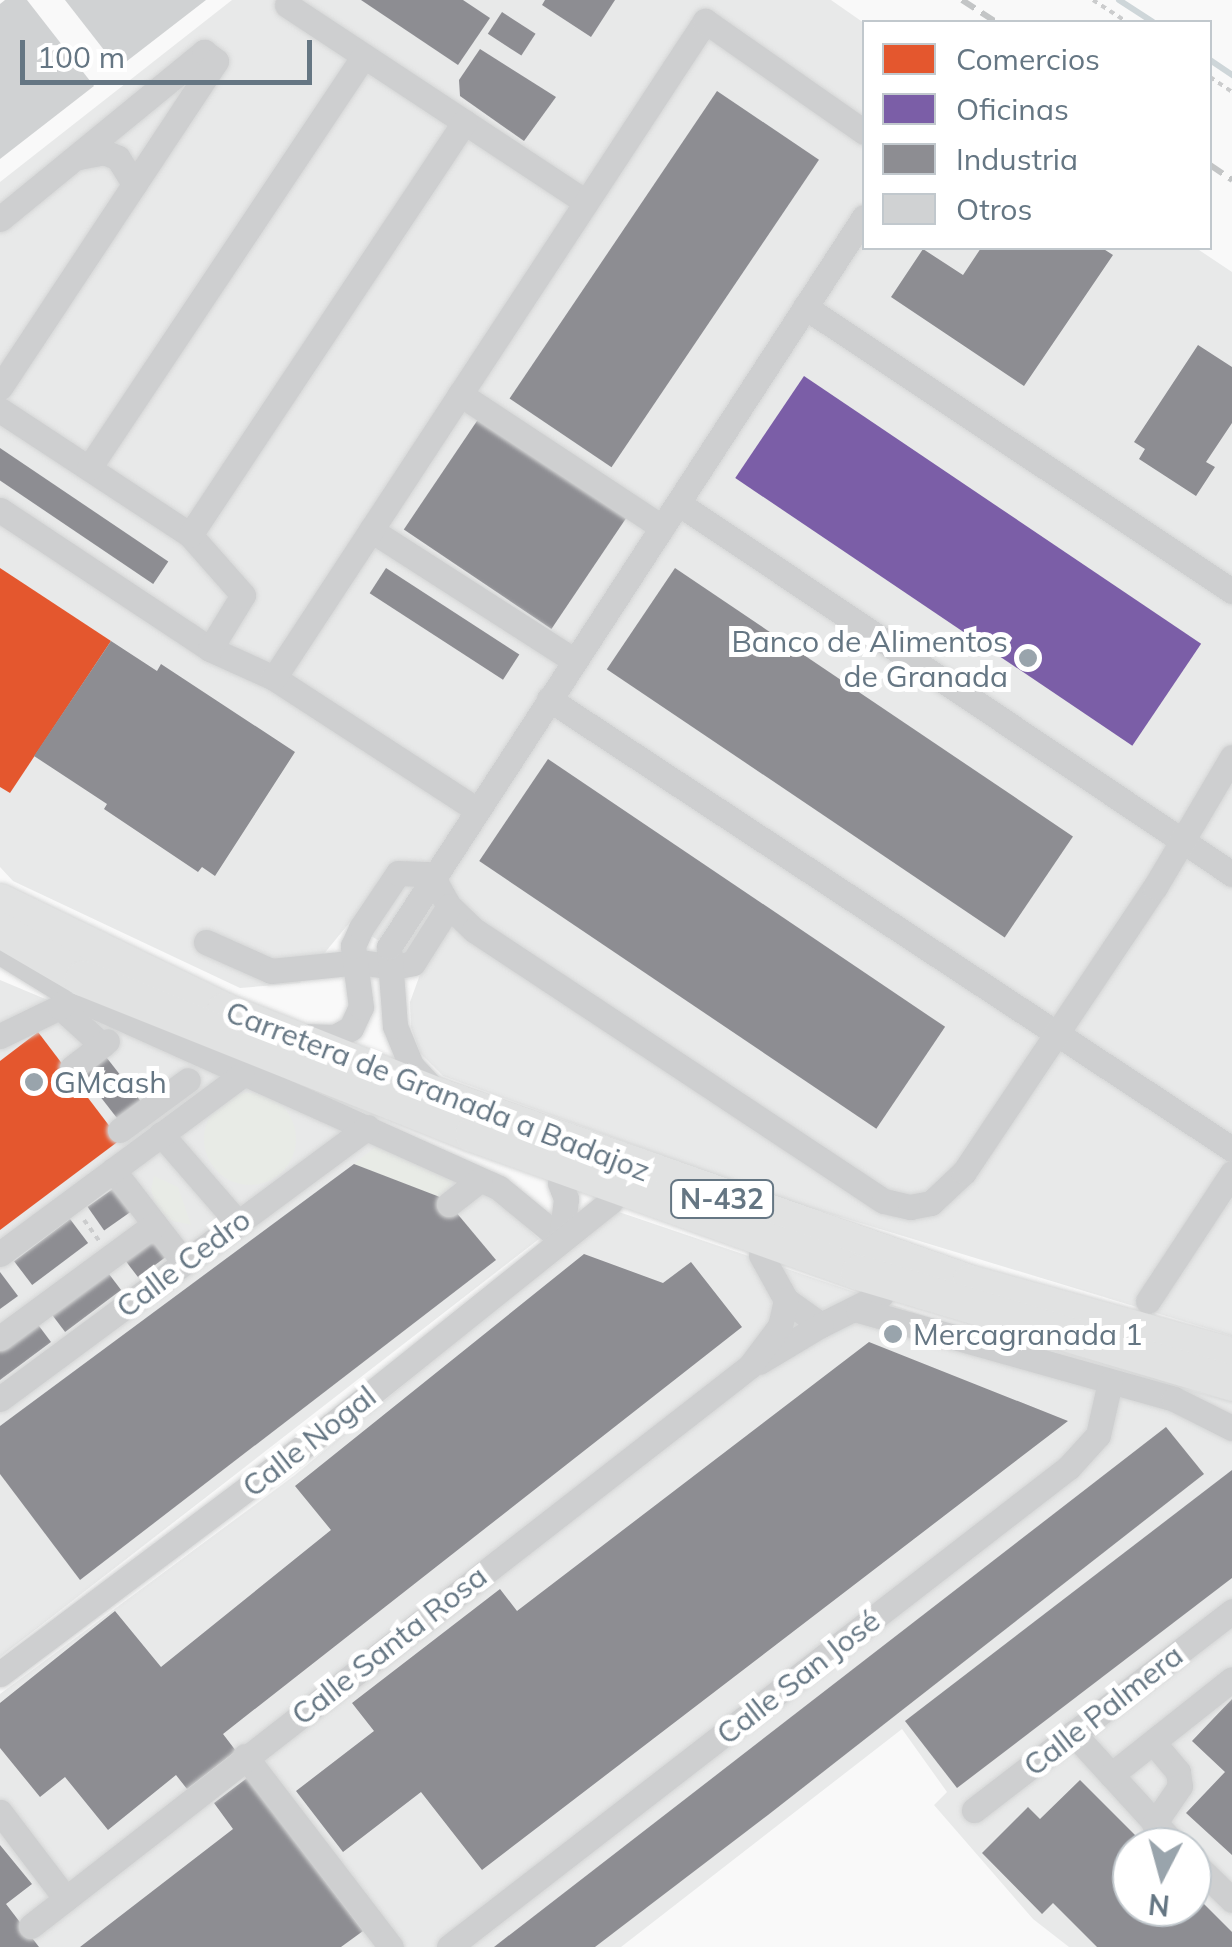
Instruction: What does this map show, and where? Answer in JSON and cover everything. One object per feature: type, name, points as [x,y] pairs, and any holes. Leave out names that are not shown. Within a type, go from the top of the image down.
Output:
[{"type":"highway","name":"Carretera de Granada a Badajoz","points":[[0,902],[101,955],[288,1036],[438,1095],[969,1282],[1232,1356]]},
{"type":"highway","name":"Carretera de Granada a Badajoz","points":[[0,930],[82,978],[472,1134],[970,1308],[1232,1383]]},
{"type":"street","points":[[287,5],[586,202]]},
{"type":"street","points":[[274,678],[704,21],[862,131]]},
{"type":"street","points":[[0,219],[79,157],[88,141],[204,52],[216,61],[0,387]]},
{"type":"street","points":[[88,468],[364,56]]},
{"type":"street","points":[[190,535],[464,122]]},
{"type":"street","points":[[79,157],[104,152],[118,158],[134,184]]},
{"type":"street","points":[[206,942],[271,971],[358,962],[393,967],[413,963],[429,938],[440,892],[474,808],[550,699],[862,219]]},
{"type":"street","points":[[805,307],[1232,591]]},
{"type":"street","points":[[460,394],[662,528]]},
{"type":"street","points":[[0,410],[190,535],[244,595],[210,649]]},
{"type":"street","points":[[678,503],[1232,874]]},
{"type":"street","points":[[0,510],[210,649],[274,678],[474,808]]},
{"type":"street","points":[[371,530],[575,661]]},
{"type":"street","points":[[550,699],[1232,1149]]},
{"type":"street","points":[[288,1036],[335,1037],[350,1028],[361,1007],[358,962],[408,882],[440,892],[474,930],[884,1202],[910,1208],[948,1192],[1155,887],[1178,840],[1232,757]]},
{"type":"street","points":[[438,1095],[411,1065],[395,1026],[389,947],[440,892]]},
{"type":"street","points":[[429,938],[474,930]]},
{"type":"street","points":[[0,952],[65,1001],[104,1043],[72,1068]]},
{"type":"street","points":[[65,1001],[367,1127],[480,1180],[561,1239],[566,1199],[560,1183]]},
{"type":"street","points":[[0,1036],[65,1001]]},
{"type":"street","points":[[0,1254],[242,1074]]},
{"type":"street","points":[[120,1130],[188,1080]]},
{"type":"street","name":"Calle Cedro","points":[[0,1399],[367,1127]]},
{"type":"street","points":[[162,1134],[238,1223]]},
{"type":"street","points":[[472,1134],[498,1159],[761,1255],[923,1308],[970,1308]]},
{"type":"street","points":[[113,1170],[184,1262]]},
{"type":"street","points":[[1148,1301],[1232,1173]]},
{"type":"street","points":[[449,1204],[480,1180]]},
{"type":"street","name":"Calle Nogal","points":[[0,1674],[334,1424],[611,1201]]},
{"type":"street","points":[[0,1316],[150,1218]]},
{"type":"street","points":[[0,1338],[150,1218]]},
{"type":"street","points":[[761,1255],[786,1300],[821,1326]]},
{"type":"street","name":"Calle Santa Rosa","points":[[32,1926],[245,1756],[750,1366],[881,1295]]},
{"type":"street","name":"Calle Santa Rosa","points":[[750,1366],[780,1326],[786,1300]]},
{"type":"street","points":[[858,1310],[1174,1399],[1232,1428]]},
{"type":"street","name":"Calle San José","points":[[449,1947],[1070,1467],[1098,1435],[1110,1382]]},
{"type":"street","name":"Calle Palmera","points":[[974,1810],[1232,1611]]},
{"type":"street","name":"Calle Palmera","points":[[1111,1775],[1232,1679]]},
{"type":"street","points":[[1072,1733],[1157,1827]]},
{"type":"street","points":[[1154,1742],[1178,1772],[1180,1786],[1154,1824]]},
{"type":"street","points":[[245,1756],[386,1945]]},
{"type":"street","points":[[0,1812],[66,1899]]},
{"type":"street","points":[[1212,1880],[1232,1900]]},
{"type":"path","points":[[1093,0],[1124,20]]},
{"type":"shaded area","points":[[232,0],[831,0],[862,22],[862,250],[1199,250],[1232,272],[1232,1336],[788,1201],[443,1076],[420,1053],[411,1027],[410,1002],[422,969],[350,922],[300,983],[240,988],[13,881],[0,867],[0,182]]},
{"type":"shaded area","points":[[0,980],[456,1171],[498,1199],[539,1239],[0,1657]]},
{"type":"shaded area","points":[[250,1093],[268,1096],[283,1106],[293,1121],[293,1157],[283,1172],[268,1182],[250,1185],[232,1182],[217,1172],[207,1157],[204,1139],[207,1121],[217,1106],[232,1096]]},
{"type":"shaded area","points":[[378,1145],[453,1180],[445,1199],[354,1164]]},
{"type":"shaded area","points":[[154,1176],[178,1187],[191,1225],[160,1218],[151,1190]]},
{"type":"shaded area","points":[[613,1210],[1017,1347],[1232,1401],[1232,1947],[1069,1947],[1033,1919],[934,1805],[947,1792],[902,1729],[621,1947],[0,1947],[0,1694],[295,1475]]},
{"type":"building: Comercios","points":[[0,568],[111,641],[10,793],[0,787]]},
{"type":"building: Comercios","points":[[38,1032],[120,1140],[0,1230],[0,1061]]},
{"type":"building: Oficinas","points":[[804,376],[1201,644],[1132,746],[735,478]]},
{"type":"building: Industria","points":[[361,0],[463,0],[490,18],[458,65]]},
{"type":"building: Industria","points":[[545,0],[615,0],[591,37],[542,5]]},
{"type":"building: Industria","points":[[502,12],[536,34],[521,56],[488,34]]},
{"type":"building: Industria","points":[[480,49],[556,97],[524,141],[460,96],[459,80]]},
{"type":"building: Industria","points":[[717,91],[819,160],[612,467],[510,399]]},
{"type":"building: Industria","points":[[922,250],[963,275],[980,250],[1105,250],[1113,255],[1024,386],[891,297]]},
{"type":"building: Industria","points":[[1198,345],[1232,367],[1232,423],[1206,462],[1215,467],[1196,496],[1139,459],[1145,449],[1134,442]]},
{"type":"building: Industria","points":[[481,415],[629,515],[551,629],[404,529]]},
{"type":"building: Industria","points":[[0,448],[168,562],[153,584],[0,481]]},
{"type":"building: Industria","points":[[386,568],[519,655],[503,680],[370,593]]},
{"type":"building: Industria","points":[[675,568],[1073,836],[1005,938],[607,669]]},
{"type":"building: Industria","points":[[111,641],[157,671],[161,664],[295,752],[215,876],[202,867],[198,872],[34,756]]},
{"type":"building: Industria","points":[[548,759],[945,1027],[876,1129],[479,861]]},
{"type":"building: Industria","points":[[103,1053],[145,1107],[122,1124],[80,1071]]},
{"type":"building: Industria","points":[[354,1164],[445,1199],[496,1260],[80,1580],[0,1474],[0,1426]]},
{"type":"building: Industria","points":[[117,1186],[134,1210],[104,1230],[88,1207]]},
{"type":"building: Industria","points":[[70,1219],[88,1243],[32,1285],[14,1261]]},
{"type":"building: Industria","points":[[149,1232],[167,1256],[138,1278],[120,1254]]},
{"type":"building: Industria","points":[[584,1254],[663,1283],[691,1262],[742,1327],[223,1734],[236,1751],[187,1789],[176,1775],[108,1830],[65,1777],[40,1797],[0,1748],[0,1703],[115,1611],[161,1667],[331,1530],[295,1486]]},
{"type":"building: Industria","points":[[103,1266],[121,1290],[65,1332],[47,1308]]},
{"type":"building: Industria","points":[[0,1272],[18,1296],[0,1309]]},
{"type":"building: Industria","points":[[33,1318],[51,1342],[0,1380],[0,1342]]},
{"type":"building: Industria","points":[[869,1342],[1068,1421],[482,1870],[421,1792],[343,1852],[296,1791],[374,1731],[352,1703],[500,1589],[517,1611]]},
{"type":"building: Industria","points":[[1166,1427],[1204,1474],[768,1815],[595,1947],[494,1947]]},
{"type":"building: Industria","points":[[1232,1470],[1232,1578],[957,1788],[905,1721]]},
{"type":"building: Industria","points":[[1232,1699],[1232,1855],[1212,1837],[1212,1827],[1201,1827],[1186,1813],[1225,1772],[1192,1741]]},
{"type":"building: Industria","points":[[247,1778],[363,1931],[341,1947],[80,1947],[233,1829],[214,1803]]},
{"type":"building: Industria","points":[[1080,1780],[1127,1827],[1112,1827],[1112,1927],[1212,1927],[1212,1912],[1232,1932],[1232,1947],[1097,1947],[1053,1903],[1042,1914],[982,1853],[1028,1807],[1040,1819]]},
{"type":"building: Industria","points":[[0,1845],[32,1884],[6,1904],[39,1947],[0,1947]]},
{"type":"building: Otros","points":[[5,0],[27,0],[94,86],[0,159],[0,4]]},
{"type":"building: Otros","points":[[65,0],[206,0],[118,68]]},
{"type":"waterway","points":[[1119,0],[1150,20]]},
{"type":"waterway","points":[[1212,61],[1232,75]]},
{"type":"railway","points":[[962,0],[993,20]]},
{"type":"railway","points":[[1212,166],[1232,180]]},
{"type":"place","name":"Banco de Alimentos de Granada","points":[[1028,658]]},
{"type":"place","name":"GMcash","points":[[34,1082]]},
{"type":"place","name":"Mercagranada 1","points":[[893,1334]]}]
